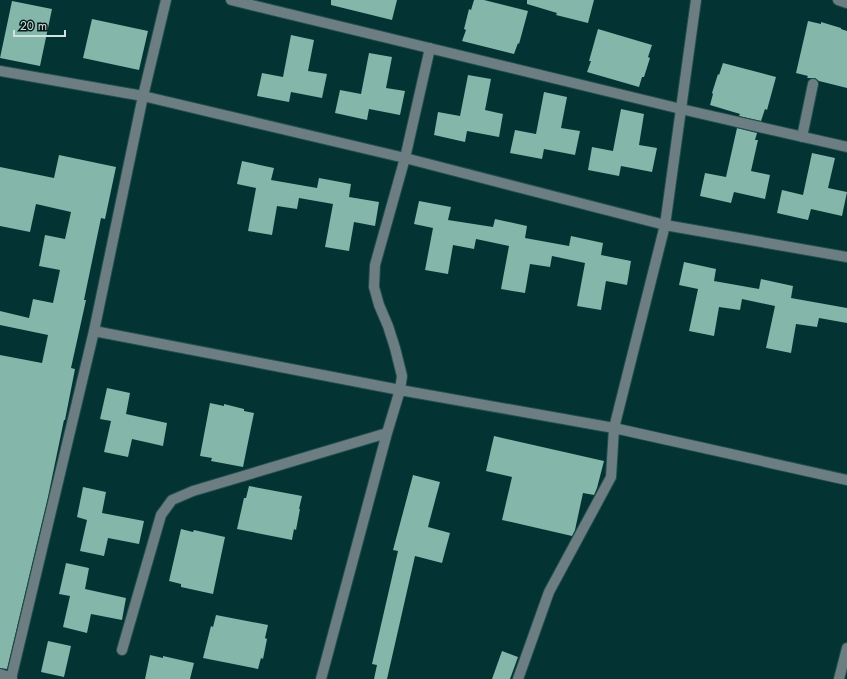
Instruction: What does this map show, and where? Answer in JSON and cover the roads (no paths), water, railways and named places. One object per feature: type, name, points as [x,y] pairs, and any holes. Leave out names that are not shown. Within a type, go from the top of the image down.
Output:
[{"type":"street","points":[[0,674],[12,678],[94,331],[143,96],[166,0]]},
{"type":"street","points":[[231,0],[681,109],[847,147]]},
{"type":"street","points":[[518,679],[549,592],[611,477],[614,428],[666,225],[696,0]]},
{"type":"street","points":[[838,0],[847,3]]},
{"type":"street","points":[[321,679],[387,433],[400,390],[402,376],[395,348],[379,305],[374,286],[375,265],[404,158],[430,48]]},
{"type":"street","points":[[0,71],[143,96],[404,158],[666,225],[847,257]]},
{"type":"street","points":[[802,137],[814,84]]},
{"type":"street","points":[[94,331],[400,390],[614,428],[847,480]]},
{"type":"street","points":[[122,650],[161,515],[172,500],[193,490],[387,433]]},
{"type":"street","points":[[839,679],[847,648]]}]
